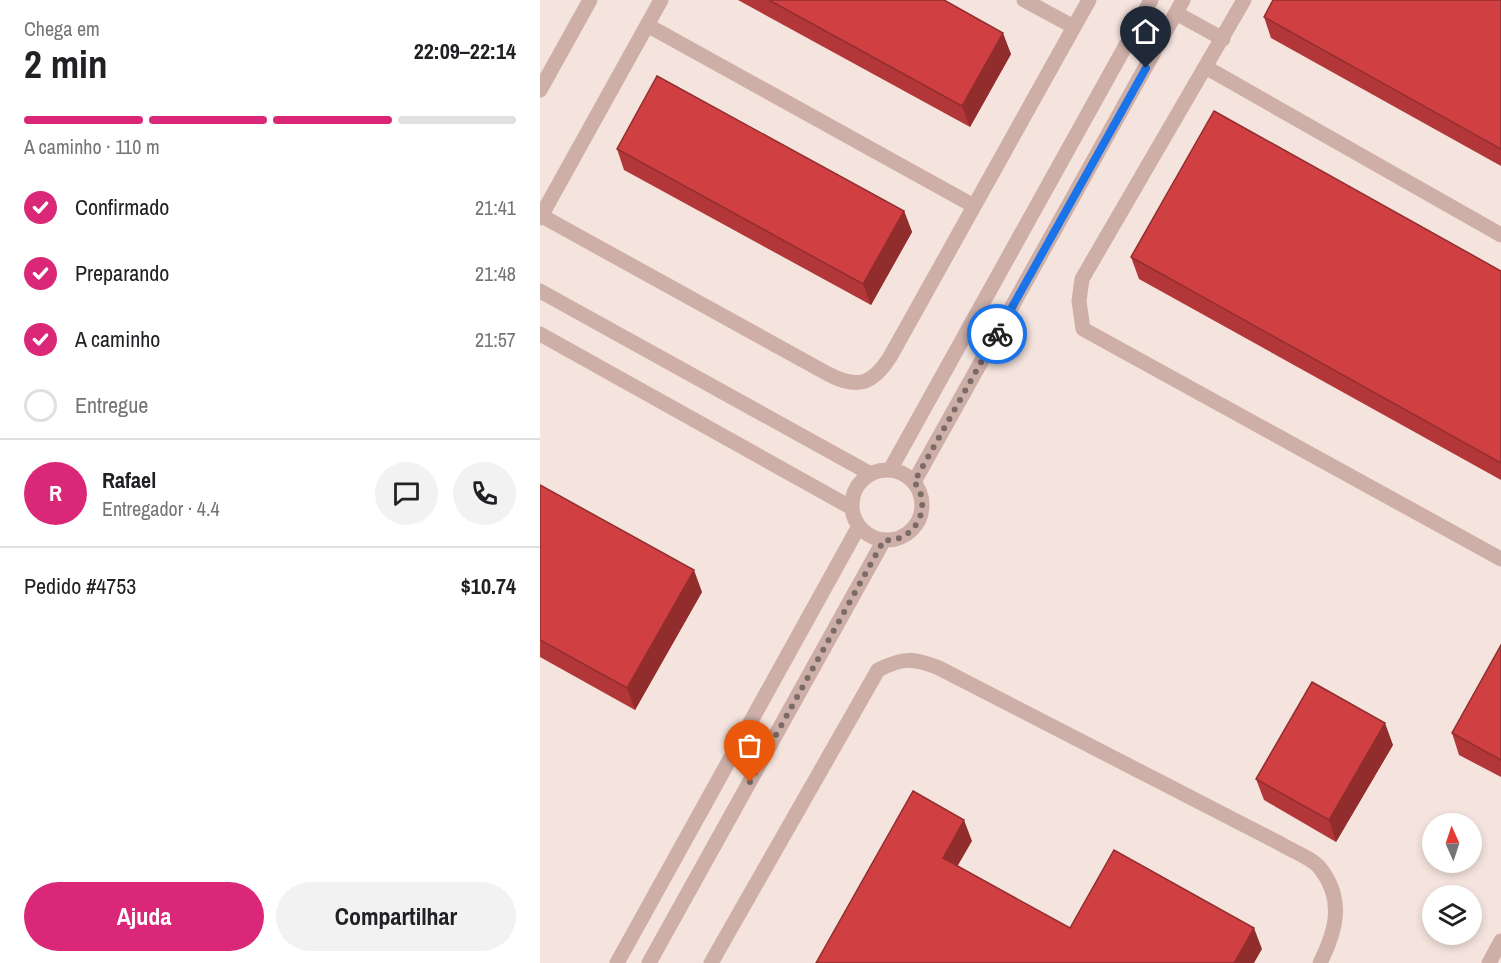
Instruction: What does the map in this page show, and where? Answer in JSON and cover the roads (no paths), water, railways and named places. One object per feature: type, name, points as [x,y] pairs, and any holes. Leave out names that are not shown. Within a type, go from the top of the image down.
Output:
[{"type":"lane","points":[[540,90],[590,0]]},
{"type":"lane","points":[[661,0],[540,216],[847,383],[866,380],[882,369],[1089,0]]},
{"type":"lane","points":[[1024,0],[1074,27]]},
{"type":"lane","points":[[890,470],[1151,0]]},
{"type":"lane","points":[[1244,0],[1207,68],[1082,279],[1079,301],[1083,329],[1501,559]]},
{"type":"lane","points":[[914,482],[1180,6],[1223,39]]},
{"type":"lane","points":[[647,25],[975,206]]},
{"type":"lane","points":[[1207,68],[1501,235]]},
{"type":"lane","points":[[540,291],[871,474]]},
{"type":"lane","points":[[540,334],[852,508]]},
{"type":"lane","points":[[890,470],[904,474],[914,482],[922,497],[920,520],[912,530],[902,537],[884,540],[868,535],[859,526],[852,508],[857,487],[871,474],[890,470]]},
{"type":"lane","points":[[617,963],[859,526]]},
{"type":"lane","points":[[649,963],[884,540]]},
{"type":"lane","points":[[711,963],[878,670],[896,661],[916,659],[939,668],[1271,838],[1320,867],[1336,901],[1334,936],[1320,963]]},
{"type":"lane","points":[[1489,963],[1501,941]]}]
